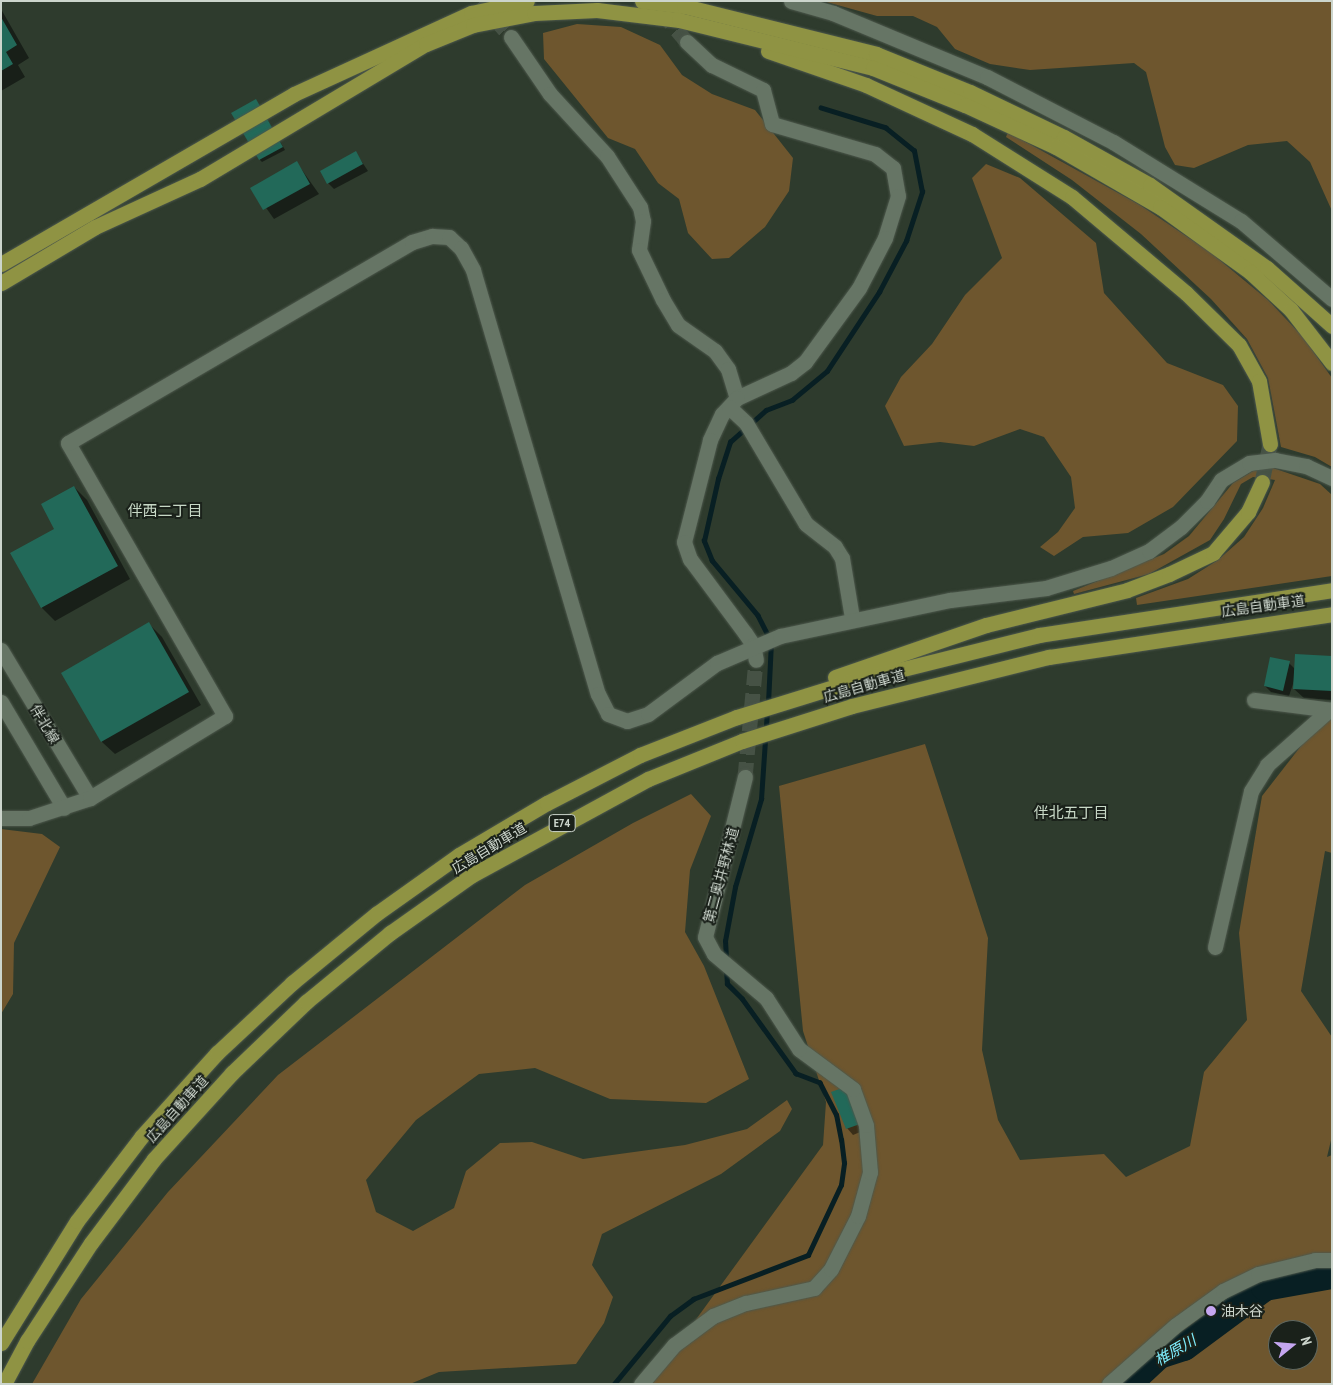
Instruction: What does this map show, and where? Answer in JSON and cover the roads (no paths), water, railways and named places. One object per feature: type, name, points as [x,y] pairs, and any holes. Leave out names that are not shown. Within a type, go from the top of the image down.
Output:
[{"type":"highway","points":[[1,264],[294,94],[471,13],[527,1]]},
{"type":"highway","points":[[642,1],[684,6],[876,54],[970,92],[1064,137],[1150,185],[1226,237],[1332,326]]},
{"type":"highway","points":[[1,283],[94,227],[200,180],[426,44],[472,25],[534,12],[598,10],[680,20],[873,68],[965,104],[1056,147],[1160,207],[1250,272],[1291,310],[1332,363]]},
{"type":"highway","points":[[680,20],[866,85],[972,134],[1072,197],[1186,293],[1239,345],[1259,381],[1270,444]]},
{"type":"highway","points":[[1302,299],[1332,338]]},
{"type":"highway","points":[[737,717],[911,648],[986,625],[1127,590],[1169,574],[1213,553],[1248,512],[1262,482]]},
{"type":"highway","name":"広島自動車道","points":[[1,1343],[77,1221],[142,1136],[217,1053],[292,983],[376,914],[459,855],[539,807],[640,756],[737,717],[847,682],[1039,635],[1148,615],[1332,590]]},
{"type":"highway","name":"広島自動車道","points":[[4,1384],[27,1341],[90,1243],[154,1159],[232,1073],[306,1002],[390,933],[472,875],[648,779],[742,741],[843,709],[1049,657],[1280,620],[1332,614]]},
{"type":"highway","points":[[1280,620],[1332,618]]},
{"type":"street","points":[[791,1],[833,13],[987,77],[1113,142],[1241,221],[1332,299]]},
{"type":"street","points":[[511,37],[550,94],[607,156],[640,207],[643,221],[639,250],[663,300],[678,325],[715,351],[728,369],[733,402],[806,524],[835,547],[842,558],[852,618]]},
{"type":"street","points":[[687,42],[712,65],[763,90],[772,124],[875,154],[893,168],[898,196],[885,238],[859,288],[805,362],[791,374],[733,402],[722,414],[710,440],[684,542],[690,559],[754,652]]},
{"type":"street","points":[[1,818],[29,818],[90,798],[225,716],[68,443],[412,242],[432,236],[449,238],[462,248],[473,270],[598,694],[608,714],[627,721],[648,714],[717,663],[852,618],[950,600],[1046,588],[1111,568],[1148,551],[1180,527],[1207,501],[1221,480],[1249,463],[1275,460],[1306,466],[1332,478]]},
{"type":"street","name":"伴北線","points":[[1,650],[90,798]]},
{"type":"street","points":[[1254,700],[1330,710]]},
{"type":"street","name":"伴北線","points":[[1,702],[64,808]]},
{"type":"street","points":[[1215,947],[1250,791],[1267,765],[1330,710]]},
{"type":"street","name":"第二奥井野林道","points":[[641,1384],[674,1345],[713,1316],[746,1303],[814,1288],[831,1269],[858,1216],[870,1172],[866,1125],[853,1089],[800,1049],[766,998],[714,954],[706,937],[745,777]]},
{"type":"street","points":[[1110,1384],[1176,1325],[1223,1291],[1258,1274],[1315,1260],[1332,1260]]},
{"type":"waterway","points":[[768,703],[771,642],[758,616],[712,561],[704,541],[718,479],[730,442],[766,410],[792,400],[827,371],[879,292],[906,241],[922,192],[914,151],[886,128],[821,108]]},
{"type":"waterway","points":[[726,959],[725,941],[735,887],[761,799],[767,711]]},
{"type":"waterway","points":[[614,1384],[670,1316],[693,1299],[808,1255],[841,1185],[844,1163],[836,1115],[820,1083],[796,1074],[742,999],[727,984],[726,969]]},
{"type":"waterway","name":"椎原川","points":[[1128,1384],[1159,1355],[1184,1347],[1265,1287],[1332,1275]]},
{"type":"tunnel","points":[[480,1],[511,37]]},
{"type":"tunnel","points":[[662,12],[687,42]]},
{"type":"tunnel","points":[[1262,482],[1270,444]]},
{"type":"tunnel","points":[[745,777],[756,660]]},
{"type":"place","name":"油木谷","points":[[1211,1311]]},
{"type":"district","name":"伴西二丁目","points":[[165,511]]},
{"type":"district","name":"伴北五丁目","points":[[1071,813]]}]
